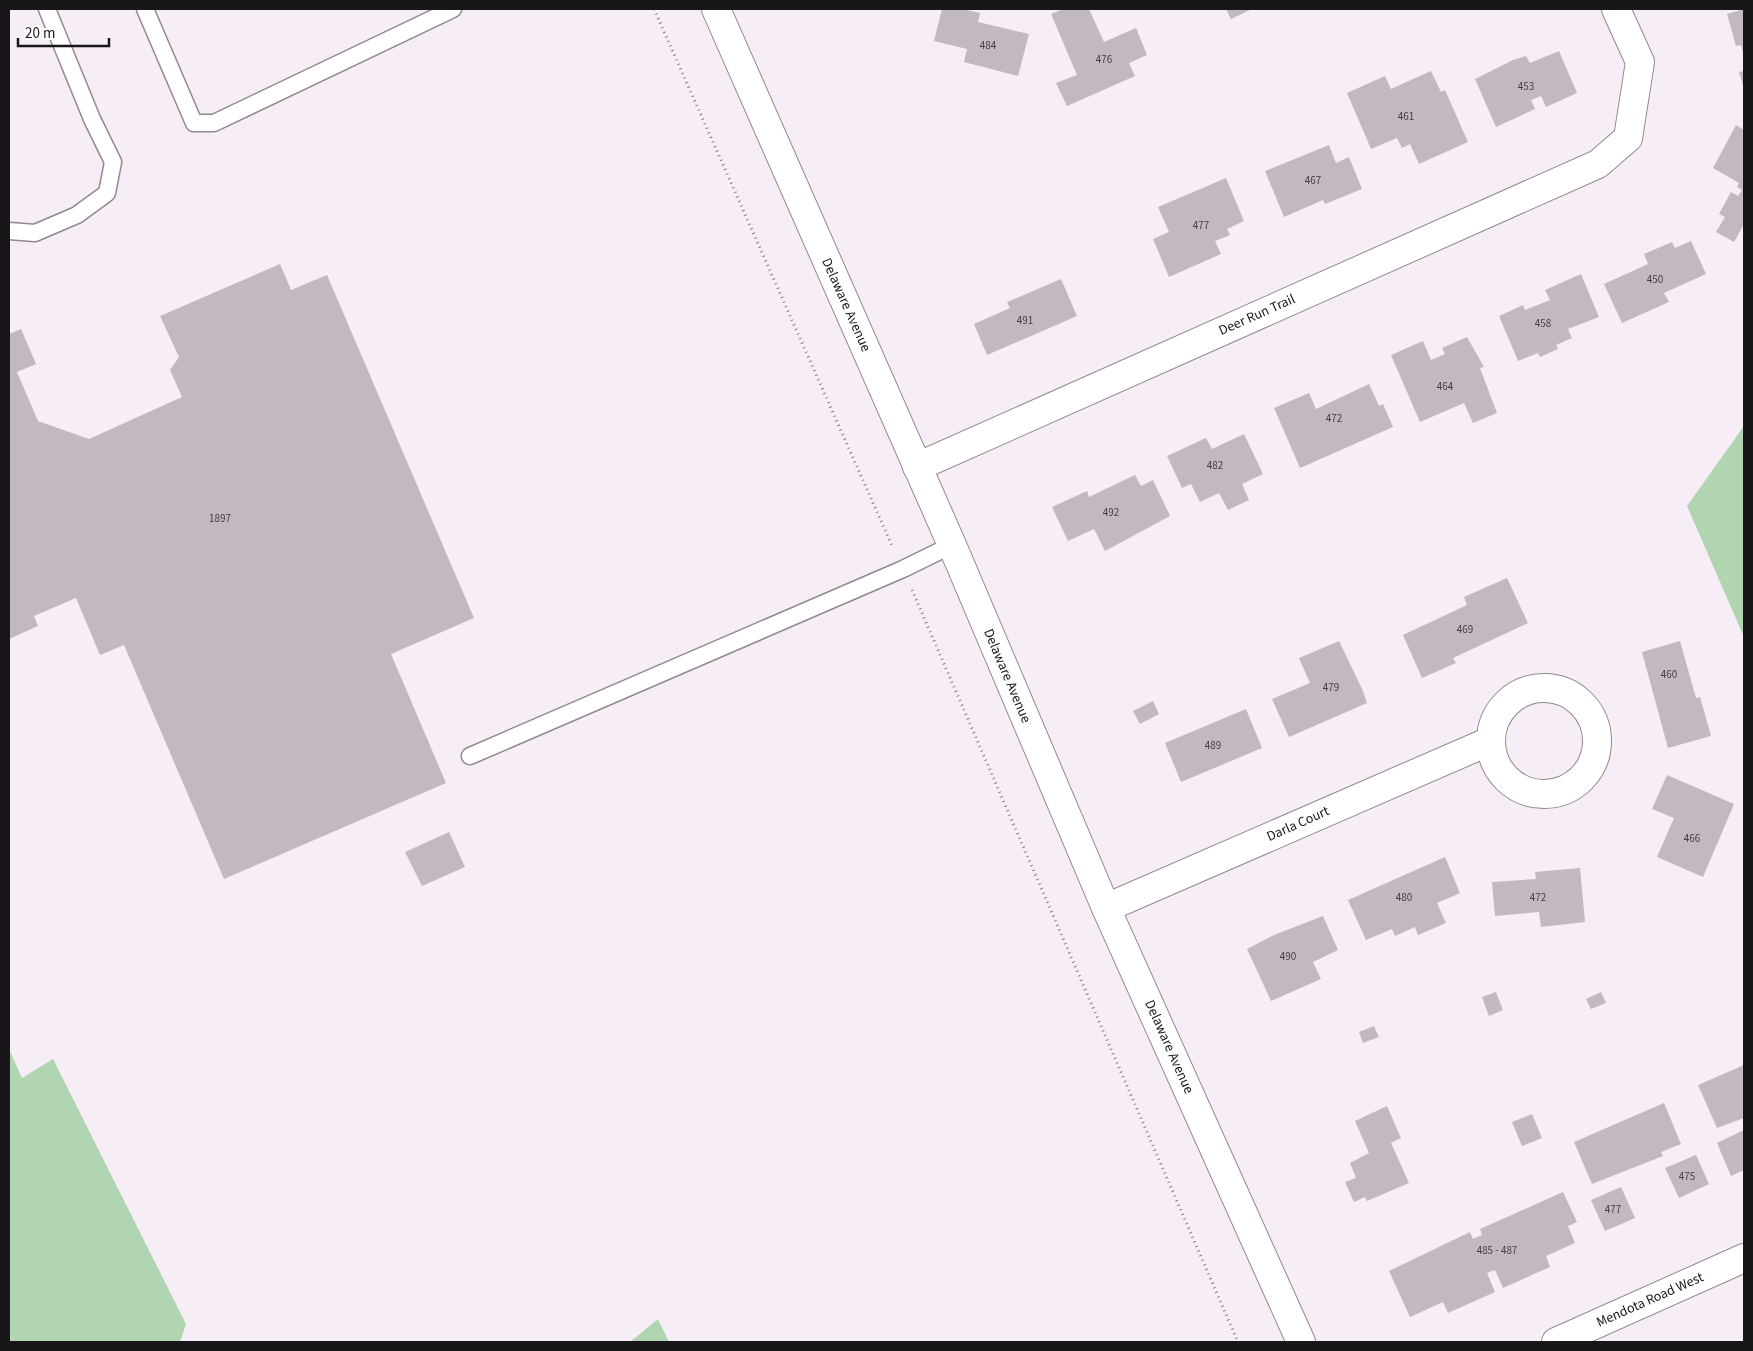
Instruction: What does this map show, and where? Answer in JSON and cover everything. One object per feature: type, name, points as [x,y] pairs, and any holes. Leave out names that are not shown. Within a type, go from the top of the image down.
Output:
[{"type":"street","name":"Delaware Avenue","points":[[716,9],[952,545],[1106,908],[1301,1342]]},
{"type":"street","name":"Deer Run Trail","points":[[918,467],[1598,164],[1628,138],[1640,62],[1616,9]]},
{"type":"street","name":"Darla Court","points":[[1106,908],[1490,741]]},
{"type":"street","name":"Mendota Road West","points":[[1556,1342],[1744,1258]]},
{"type":"lane","points":[[9,231],[35,233],[77,215],[107,192],[113,162],[92,119],[47,9]]},
{"type":"lane","points":[[146,9],[194,123],[214,122],[454,9]]},
{"type":"lane","points":[[470,756],[903,569],[952,545]]},
{"type":"path","points":[[654,9],[903,569],[1238,1342]]},
{"type":"green space","points":[[1744,426],[1744,637],[1687,506]]},
{"type":"green space","points":[[9,1049],[22,1078],[53,1059],[186,1324],[180,1342],[9,1342]]},
{"type":"green space","points":[[658,1319],[669,1342],[630,1342]]},
{"type":"building","points":[[942,9],[963,9],[980,13],[978,22],[1029,34],[1018,76],[964,62],[967,49],[934,41]]},
{"type":"building","points":[[1063,9],[1089,9],[1104,42],[1136,28],[1147,55],[1129,63],[1135,76],[1067,106],[1056,83],[1077,75],[1051,14]]},
{"type":"building","points":[[1226,9],[1252,9],[1231,19]]},
{"type":"building","points":[[1744,9],[1744,56],[1741,45],[1736,46],[1727,14]]},
{"type":"building","points":[[1559,51],[1577,93],[1546,107],[1541,96],[1531,100],[1535,109],[1496,127],[1475,79],[1513,60],[1526,56],[1530,63]]},
{"type":"building","points":[[1431,71],[1441,92],[1445,90],[1468,142],[1419,164],[1410,144],[1402,148],[1397,138],[1371,149],[1347,93],[1385,76],[1391,89]]},
{"type":"building","points":[[1744,71],[1744,88],[1739,72]]},
{"type":"building","points":[[1736,125],[1744,130],[1744,224],[1734,242],[1716,232],[1725,217],[1719,214],[1731,192],[1738,196],[1742,190],[1737,187],[1739,183],[1713,168]]},
{"type":"building","points":[[1329,145],[1336,163],[1349,157],[1362,189],[1325,204],[1323,200],[1284,217],[1265,171]]},
{"type":"building","points":[[1226,178],[1244,221],[1227,229],[1230,235],[1215,241],[1221,254],[1169,277],[1153,239],[1169,232],[1158,207]]},
{"type":"building","points":[[1691,241],[1706,274],[1664,293],[1669,302],[1622,323],[1604,284],[1648,264],[1644,254],[1672,242],[1675,248]]},
{"type":"building","points":[[280,264],[291,290],[327,275],[474,618],[391,654],[446,783],[224,879],[124,645],[100,655],[76,598],[34,616],[38,626],[9,639],[9,334],[21,329],[36,364],[17,372],[38,421],[89,439],[182,397],[170,370],[179,357],[160,316]]},
{"type":"building","points":[[1581,274],[1599,317],[1568,329],[1572,338],[1556,345],[1558,349],[1540,357],[1538,353],[1518,361],[1499,316],[1523,305],[1525,310],[1550,300],[1545,290]]},
{"type":"building","points":[[1061,279],[1077,316],[987,355],[974,324],[1010,308],[1007,302]]},
{"type":"building","points":[[1467,337],[1484,367],[1480,368],[1497,413],[1473,423],[1464,403],[1420,422],[1391,355],[1423,341],[1431,360],[1445,354],[1442,348]]},
{"type":"building","points":[[1369,384],[1379,406],[1383,404],[1393,427],[1300,468],[1274,408],[1309,393],[1316,409]]},
{"type":"building","points":[[1244,434],[1263,474],[1242,484],[1249,500],[1228,510],[1219,493],[1200,502],[1191,484],[1182,488],[1167,456],[1206,438],[1212,449]]},
{"type":"building","points":[[1135,475],[1141,486],[1153,480],[1170,516],[1105,551],[1094,529],[1068,541],[1052,507],[1087,491],[1089,497]]},
{"type":"building","points":[[1507,578],[1528,623],[1453,658],[1456,663],[1422,678],[1403,635],[1467,605],[1464,597]]},
{"type":"building","points":[[1339,641],[1367,703],[1289,737],[1272,699],[1310,683],[1299,658]]},
{"type":"building","points":[[1680,641],[1696,698],[1700,697],[1711,736],[1668,748],[1642,652]]},
{"type":"building","points":[[1153,701],[1159,714],[1140,724],[1133,711]]},
{"type":"building","points":[[1246,709],[1262,748],[1181,782],[1165,743]]},
{"type":"building","points":[[1667,775],[1734,804],[1703,877],[1657,857],[1674,818],[1652,809]]},
{"type":"building","points":[[449,832],[465,867],[422,886],[405,852]]},
{"type":"building","points":[[1445,857],[1460,893],[1437,903],[1446,923],[1418,935],[1415,927],[1395,936],[1392,929],[1366,940],[1348,900]]},
{"type":"building","points":[[1580,868],[1585,922],[1541,927],[1539,912],[1495,916],[1492,882],[1536,879],[1535,872]]},
{"type":"building","points":[[1323,916],[1338,950],[1313,962],[1321,979],[1271,1001],[1247,949],[1274,935]]},
{"type":"building","points":[[1496,992],[1503,1010],[1489,1016],[1482,997]]},
{"type":"building","points":[[1601,992],[1606,1003],[1591,1009],[1586,999]]},
{"type":"building","points":[[1374,1026],[1379,1037],[1363,1043],[1359,1032]]},
{"type":"building","points":[[1744,1065],[1744,1118],[1717,1128],[1698,1085]]},
{"type":"building","points":[[1664,1103],[1681,1144],[1661,1152],[1663,1156],[1592,1184],[1574,1142]]},
{"type":"building","points":[[1387,1106],[1401,1138],[1391,1143],[1409,1183],[1367,1201],[1365,1197],[1354,1202],[1345,1182],[1356,1178],[1350,1163],[1369,1153],[1355,1121]]},
{"type":"building","points":[[1532,1114],[1542,1138],[1522,1146],[1512,1122]]},
{"type":"building","points":[[1744,1130],[1744,1170],[1731,1176],[1717,1143]]},
{"type":"building","points":[[1696,1155],[1709,1184],[1679,1198],[1665,1168]]},
{"type":"building","points":[[1621,1187],[1635,1218],[1605,1231],[1591,1200]]},
{"type":"building","points":[[1563,1192],[1577,1222],[1568,1226],[1575,1243],[1546,1256],[1550,1267],[1503,1288],[1495,1270],[1487,1273],[1495,1292],[1448,1313],[1443,1302],[1410,1317],[1389,1271],[1470,1232],[1473,1239],[1482,1235],[1480,1229]]}]
